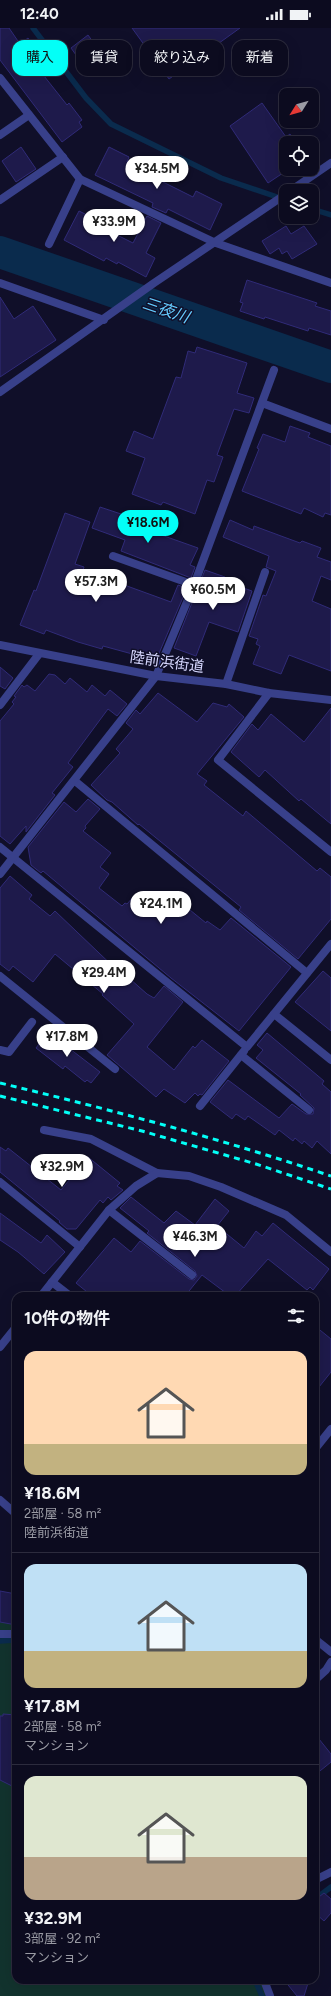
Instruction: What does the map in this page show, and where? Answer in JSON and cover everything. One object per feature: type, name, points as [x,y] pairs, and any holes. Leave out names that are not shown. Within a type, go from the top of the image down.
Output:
[{"type":"street","points":[[0,78],[80,179],[216,243],[331,283]]},
{"type":"street","points":[[0,135],[29,114]]},
{"type":"street","points":[[0,200],[63,157]]},
{"type":"street","points":[[300,184],[331,163]]},
{"type":"street","points":[[49,244],[80,179]]},
{"type":"street","points":[[0,392],[104,320],[154,283],[216,243],[279,199]]},
{"type":"street","points":[[0,283],[104,320]]},
{"type":"street","points":[[0,874],[75,781],[156,676],[194,585],[274,370]]},
{"type":"street","points":[[262,403],[331,429]]},
{"type":"street","points":[[113,556],[194,585]]},
{"type":"street","points":[[226,684],[265,572]]},
{"type":"street","name":"陸前浜街道","points":[[0,645],[39,654],[156,676],[226,684],[269,693],[331,700]]},
{"type":"street","points":[[0,705],[39,654]]},
{"type":"street","points":[[269,693],[218,760],[331,852]]},
{"type":"street","points":[[75,781],[307,973]]},
{"type":"street","points":[[0,847],[247,1047]]},
{"type":"street","points":[[200,1106],[331,944]]},
{"type":"street","points":[[0,976],[116,1069]]},
{"type":"street","points":[[274,1014],[331,1060]]},
{"type":"street","points":[[0,1050],[9,1052],[32,1022]]},
{"type":"street","points":[[241,1055],[309,1110]]},
{"type":"street","points":[[44,1130],[91,1139],[157,1173],[189,1176],[221,1187],[286,1215],[331,1252]]},
{"type":"street","points":[[44,1292],[109,1210],[136,1186],[157,1173]]},
{"type":"street","points":[[0,1182],[80,1247]]},
{"type":"street","points":[[109,1210],[192,1275]]},
{"type":"street","points":[[52,1282],[65,1292]]},
{"type":"street","points":[[0,1347],[12,1332]]},
{"type":"street","points":[[319,1444],[331,1430]]},
{"type":"street","points":[[0,1500],[12,1510]]},
{"type":"street","points":[[0,1634],[12,1634]]},
{"type":"street","points":[[319,1642],[331,1652]]},
{"type":"street","points":[[319,1676],[326,1670],[331,1662]]},
{"type":"street","points":[[319,1878],[331,1872]]},
{"type":"street","points":[[266,1984],[270,1996]]},
{"type":"green space","points":[[12,1607],[12,1984],[264,1984],[266,1996],[0,1996],[0,1608]]},
{"type":"building","points":[[0,28],[9,28],[17,40],[12,40],[12,76],[0,60]]},
{"type":"building","points":[[132,28],[240,28],[223,40],[141,40]]},
{"type":"building","points":[[88,35],[92,40],[81,40]]},
{"type":"building","points":[[76,44],[76,55],[71,48]]},
{"type":"building","points":[[12,76],[44,76],[67,105],[69,103],[82,120],[79,122],[82,127],[62,142]]},
{"type":"building","points":[[262,103],[285,136],[279,136],[279,176],[268,183],[230,126]]},
{"type":"building","points":[[21,147],[36,169],[16,182],[2,161]]},
{"type":"building","points":[[109,147],[129,157],[127,162],[158,178],[157,179],[193,197],[196,191],[222,204],[210,230],[168,209],[166,213],[152,207],[153,203],[95,175]]},
{"type":"building","points":[[79,211],[93,218],[91,221],[101,227],[133,243],[147,216],[161,223],[146,253],[155,258],[146,277],[118,262],[117,264],[106,258],[104,261],[64,240]]},
{"type":"building","points":[[286,226],[291,234],[304,226],[317,244],[292,259],[287,251],[282,254],[279,248],[270,254],[262,241]]},
{"type":"building","points":[[247,280],[317,303],[315,306],[331,311],[331,335],[309,328],[308,331],[265,317],[264,319],[240,311],[243,303],[240,302]]},
{"type":"building","points":[[0,297],[14,319],[33,306],[56,340],[0,377]]},
{"type":"building","points":[[197,347],[247,363],[237,393],[254,398],[249,413],[234,409],[217,455],[223,457],[214,482],[207,480],[195,514],[163,502],[161,505],[132,494],[145,458],[126,451],[134,431],[153,439],[176,377],[181,378],[188,351],[195,353]]},
{"type":"building","points":[[290,426],[310,433],[308,437],[331,446],[331,515],[325,513],[323,517],[304,508],[301,514],[242,491],[259,449],[257,448],[263,434],[285,442]]},
{"type":"building","points":[[100,507],[121,514],[119,520],[198,548],[190,565],[195,567],[191,578],[121,551],[125,540],[92,528]]},
{"type":"building","points":[[65,513],[90,522],[75,564],[84,567],[83,570],[171,602],[178,585],[187,588],[157,658],[148,656],[147,658],[103,646],[102,649],[46,630],[44,634],[20,625],[34,590],[36,591]]},
{"type":"building","points":[[230,520],[253,530],[254,526],[300,543],[302,541],[321,548],[317,557],[331,562],[331,580],[321,576],[312,601],[331,609],[331,671],[289,655],[281,674],[253,664],[260,646],[256,644],[258,639],[249,636],[263,595],[266,596],[276,571],[266,567],[269,556],[223,537]]},
{"type":"building","points":[[205,570],[225,577],[224,581],[252,591],[238,632],[209,622],[196,656],[174,648]]},
{"type":"building","points":[[0,667],[13,678],[5,689],[0,686]]},
{"type":"building","points":[[49,674],[55,675],[65,684],[70,678],[87,692],[92,685],[105,696],[110,690],[127,704],[117,716],[108,709],[68,763],[73,767],[52,793],[55,795],[26,832],[26,826],[10,844],[0,836],[0,721],[14,704],[12,702],[16,697],[14,696],[22,685],[24,687],[27,685],[35,691]]},
{"type":"building","points":[[158,693],[197,722],[213,703],[227,707],[229,704],[244,717],[197,774],[207,781],[204,785],[243,816],[246,811],[317,871],[320,868],[331,877],[331,919],[298,959],[239,910],[241,907],[139,824],[138,825],[112,802],[107,800],[91,785],[120,753],[116,749],[133,729],[126,723],[136,710],[140,714]]},
{"type":"building","points":[[331,708],[331,824],[301,799],[299,801],[265,770],[259,777],[231,752],[252,724],[258,730],[271,714],[304,742]]},
{"type":"building","points":[[88,799],[100,809],[85,826],[86,828],[83,831],[111,853],[100,867],[109,874],[99,888],[122,906],[125,903],[127,904],[134,896],[156,913],[165,901],[169,904],[174,897],[206,923],[207,921],[220,930],[231,918],[291,967],[239,1031],[171,978],[43,871],[41,873],[31,865],[28,847],[64,802],[76,812]]},
{"type":"building","points":[[10,876],[32,895],[29,899],[50,916],[55,911],[120,973],[121,971],[147,994],[154,998],[164,986],[183,1002],[147,1047],[174,1070],[193,1046],[195,1048],[202,1040],[229,1061],[202,1095],[200,1094],[198,1096],[195,1093],[185,1103],[164,1089],[156,1097],[107,1055],[134,1024],[102,995],[103,994],[55,954],[33,982],[13,966],[9,971],[0,964],[0,888]]},
{"type":"building","points":[[323,971],[331,978],[331,1031],[295,1002]]},
{"type":"building","points":[[48,1032],[100,1072],[91,1083],[87,1080],[85,1082],[65,1066],[63,1069],[36,1048]]},
{"type":"building","points":[[267,1033],[324,1081],[322,1084],[331,1092],[331,1154],[317,1141],[312,1148],[304,1141],[302,1144],[295,1138],[293,1141],[279,1130],[275,1135],[248,1116],[245,1120],[236,1114],[232,1119],[210,1102],[228,1080],[279,1118],[292,1104],[306,1114],[313,1114],[314,1108],[300,1095],[301,1094],[256,1058],[263,1050],[257,1045]]},
{"type":"building","points":[[0,1147],[6,1151],[8,1148],[61,1190],[88,1157],[120,1183],[117,1186],[123,1190],[111,1200],[108,1197],[103,1203],[100,1200],[76,1229],[67,1229],[59,1222],[60,1221],[0,1172]]},
{"type":"building","points":[[131,1197],[164,1223],[176,1211],[195,1225],[215,1199],[229,1211],[217,1226],[244,1248],[256,1231],[262,1236],[273,1223],[329,1269],[313,1290],[310,1287],[307,1290],[268,1259],[239,1292],[225,1292],[202,1275],[188,1292],[87,1292],[76,1283],[114,1238],[131,1252],[140,1241],[189,1279],[194,1280],[197,1276],[195,1271],[147,1233],[149,1231],[120,1208]]},
{"type":"building","points":[[0,1213],[41,1243],[47,1235],[65,1252],[44,1274],[18,1252],[0,1240]]},
{"type":"building","points":[[319,1329],[331,1339],[331,1372],[319,1387]]},
{"type":"building","points":[[0,1591],[12,1593],[12,1624],[0,1622]]},
{"type":"building","points":[[3,1714],[12,1715],[12,1786],[0,1780],[0,1716],[3,1716]]},
{"type":"building","points":[[319,1739],[331,1754],[331,1762],[319,1772]]},
{"type":"building","points":[[324,1893],[331,1899],[331,1913],[324,1921],[319,1917],[319,1897]]},
{"type":"building","points":[[287,1984],[308,1984],[304,1996],[297,1996]]},
{"type":"waterway","points":[[33,28],[86,98],[111,124],[221,178],[279,198]]},
{"type":"waterway","points":[[319,211],[331,215]]},
{"type":"waterway","name":"三夜川","points":[[0,252],[331,367]]},
{"type":"waterway","points":[[0,1641],[12,1640]]},
{"type":"waterway","points":[[319,1896],[331,1887]]},
{"type":"waterway","points":[[257,1984],[262,1996]]},
{"type":"railway","points":[[0,1083],[167,1126],[290,1162],[331,1176]]},
{"type":"railway","points":[[0,1096],[142,1131],[256,1164],[331,1189]]}]
